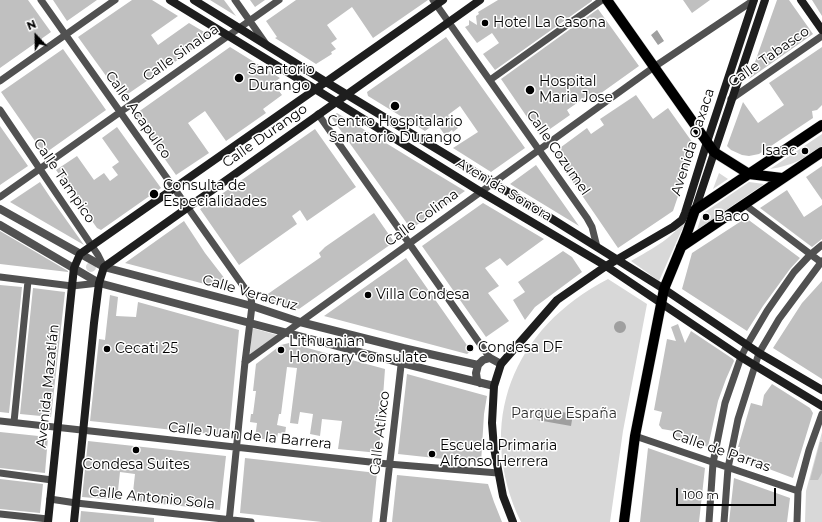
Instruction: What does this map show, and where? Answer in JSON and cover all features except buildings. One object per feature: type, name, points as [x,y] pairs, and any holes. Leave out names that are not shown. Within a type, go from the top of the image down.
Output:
[{"type":"main road","name":"Avenida Sonora","points":[[170,0],[278,65],[481,192],[606,266],[755,366],[822,406]]},
{"type":"main road","name":"Avenida Sonora","points":[[194,0],[617,259],[759,353],[822,390]]},
{"type":"main road","name":"Calle Durango","points":[[104,267],[480,0]]},
{"type":"main road","points":[[608,0],[714,152],[748,174],[782,178]]},
{"type":"main road","name":"Avenida Oaxaca","points":[[501,364],[557,300],[606,266],[673,227],[682,220],[754,0]]},
{"type":"main road","name":"Avenida Oaxaca","points":[[625,521],[636,436],[664,289],[695,210],[765,0]]},
{"type":"main road","points":[[801,0],[822,30]]},
{"type":"main road","name":"Calle Durango","points":[[80,254],[326,82],[437,1]]},
{"type":"main road","points":[[278,65],[285,56]]},
{"type":"main road","points":[[695,210],[822,125]]},
{"type":"main road","points":[[425,157],[433,146]]},
{"type":"main road","points":[[681,246],[822,152]]},
{"type":"main road","points":[[534,223],[541,212]]},
{"type":"main road","points":[[571,245],[578,235]]},
{"type":"main road","name":"Avenida Mazatlán","points":[[48,521],[74,268],[80,254]]},
{"type":"main road","points":[[74,522],[94,323],[99,283],[104,267]]},
{"type":"main road","points":[[501,364],[494,386],[492,423],[498,473],[503,496],[513,522]]},
{"type":"street","name":"Calle Acapulco","points":[[40,0],[250,297],[252,306]]},
{"type":"street","points":[[0,81],[115,0]]},
{"type":"street","points":[[235,0],[267,46]]},
{"type":"street","name":"Calle Sinaloa","points":[[0,197],[279,0]]},
{"type":"street","points":[[490,80],[602,0]]},
{"type":"street","name":"Calle Colima","points":[[245,362],[654,67],[754,0]]},
{"type":"street","name":"Calle Cozumel","points":[[437,1],[449,22],[587,218],[592,227],[597,247]]},
{"type":"street","name":"Calle Tabasco","points":[[731,99],[822,36]]},
{"type":"street","name":"Calle Tampico","points":[[0,110],[92,246],[104,267]]},
{"type":"street","points":[[318,114],[490,358],[501,364]]},
{"type":"street","points":[[724,522],[728,468],[738,419],[759,353],[779,319],[822,262],[810,255],[744,204]]},
{"type":"street","name":"Calle Veracruz","points":[[0,209],[104,267],[252,306],[300,322],[478,365]]},
{"type":"street","name":"Calle Veracruz","points":[[0,225],[99,283],[401,363],[494,386]]},
{"type":"street","points":[[709,522],[713,463],[724,403],[742,357],[747,345],[794,272],[822,245]]},
{"type":"street","points":[[0,277],[72,286],[99,283]]},
{"type":"street","points":[[14,422],[28,281]]},
{"type":"street","points":[[229,521],[252,306]]},
{"type":"street","name":"Calle Atlixco","points":[[383,522],[388,464],[403,348]]},
{"type":"street","points":[[480,383],[476,377],[478,365],[483,360],[490,358]]},
{"type":"street","points":[[796,522],[798,491],[809,450],[822,414]]},
{"type":"street","name":"Calle Juan de la Barrera","points":[[0,421],[388,464],[498,473]]},
{"type":"street","name":"Calle de Parras","points":[[636,436],[798,491]]},
{"type":"street","points":[[0,473],[52,480]]},
{"type":"street","name":"Calle Antonio Sola","points":[[50,499],[229,521],[251,522]]},
{"type":"street","points":[[0,514],[48,521]]},
{"type":"green space","points":[[822,134],[822,146],[809,155],[786,166],[770,169]]},
{"type":"green space","points":[[719,173],[728,179],[713,189]]},
{"type":"green space","points":[[749,182],[764,184],[697,230],[702,214]]},
{"type":"green space","points":[[688,216],[659,281],[631,261],[670,236]]},
{"type":"green space","points":[[89,262],[93,262],[95,263],[95,271],[89,272],[86,269],[86,265]]},
{"type":"green space","name":"Parque España","points":[[608,279],[647,304],[623,431],[610,522],[521,522],[507,485],[501,449],[503,415],[511,382],[526,351],[548,324],[575,299]]},
{"type":"green space","points":[[252,328],[277,335],[250,355]]},
{"type":"green space","points":[[822,432],[822,522],[805,522],[806,491]]},
{"type":"shaded area","points":[[657,30],[664,41],[658,45],[651,35]]},
{"type":"shaded area","points":[[618,321],[622,321],[626,327],[622,333],[618,333],[614,329],[614,325]]},
{"type":"shaded area","points":[[540,408],[573,414],[571,426],[537,420]]},
{"type":"place","name":"Hotel La Casona","points":[[485,23]]},
{"type":"place","name":"Sanatorio Durango","points":[[239,78]]},
{"type":"place","name":"Hospital Maria Jose","points":[[530,90]]},
{"type":"place","name":"Centro Hospitalario Sanatorio Durango","points":[[395,106]]},
{"type":"place","name":"Isaac","points":[[805,151]]},
{"type":"place","name":"Consulta de Especialidades","points":[[154,194]]},
{"type":"place","name":"Baco","points":[[706,217]]},
{"type":"place","name":"Villa Condesa","points":[[368,295]]},
{"type":"place","name":"Condesa DF","points":[[470,348]]},
{"type":"place","name":"Cecati 25","points":[[107,349]]},
{"type":"place","name":"Lithuanian Honorary Consulate","points":[[281,350]]},
{"type":"place","name":"Condesa Suites","points":[[136,450]]},
{"type":"place","name":"Escuela Primaria Alfonso Herrera","points":[[432,454]]}]
